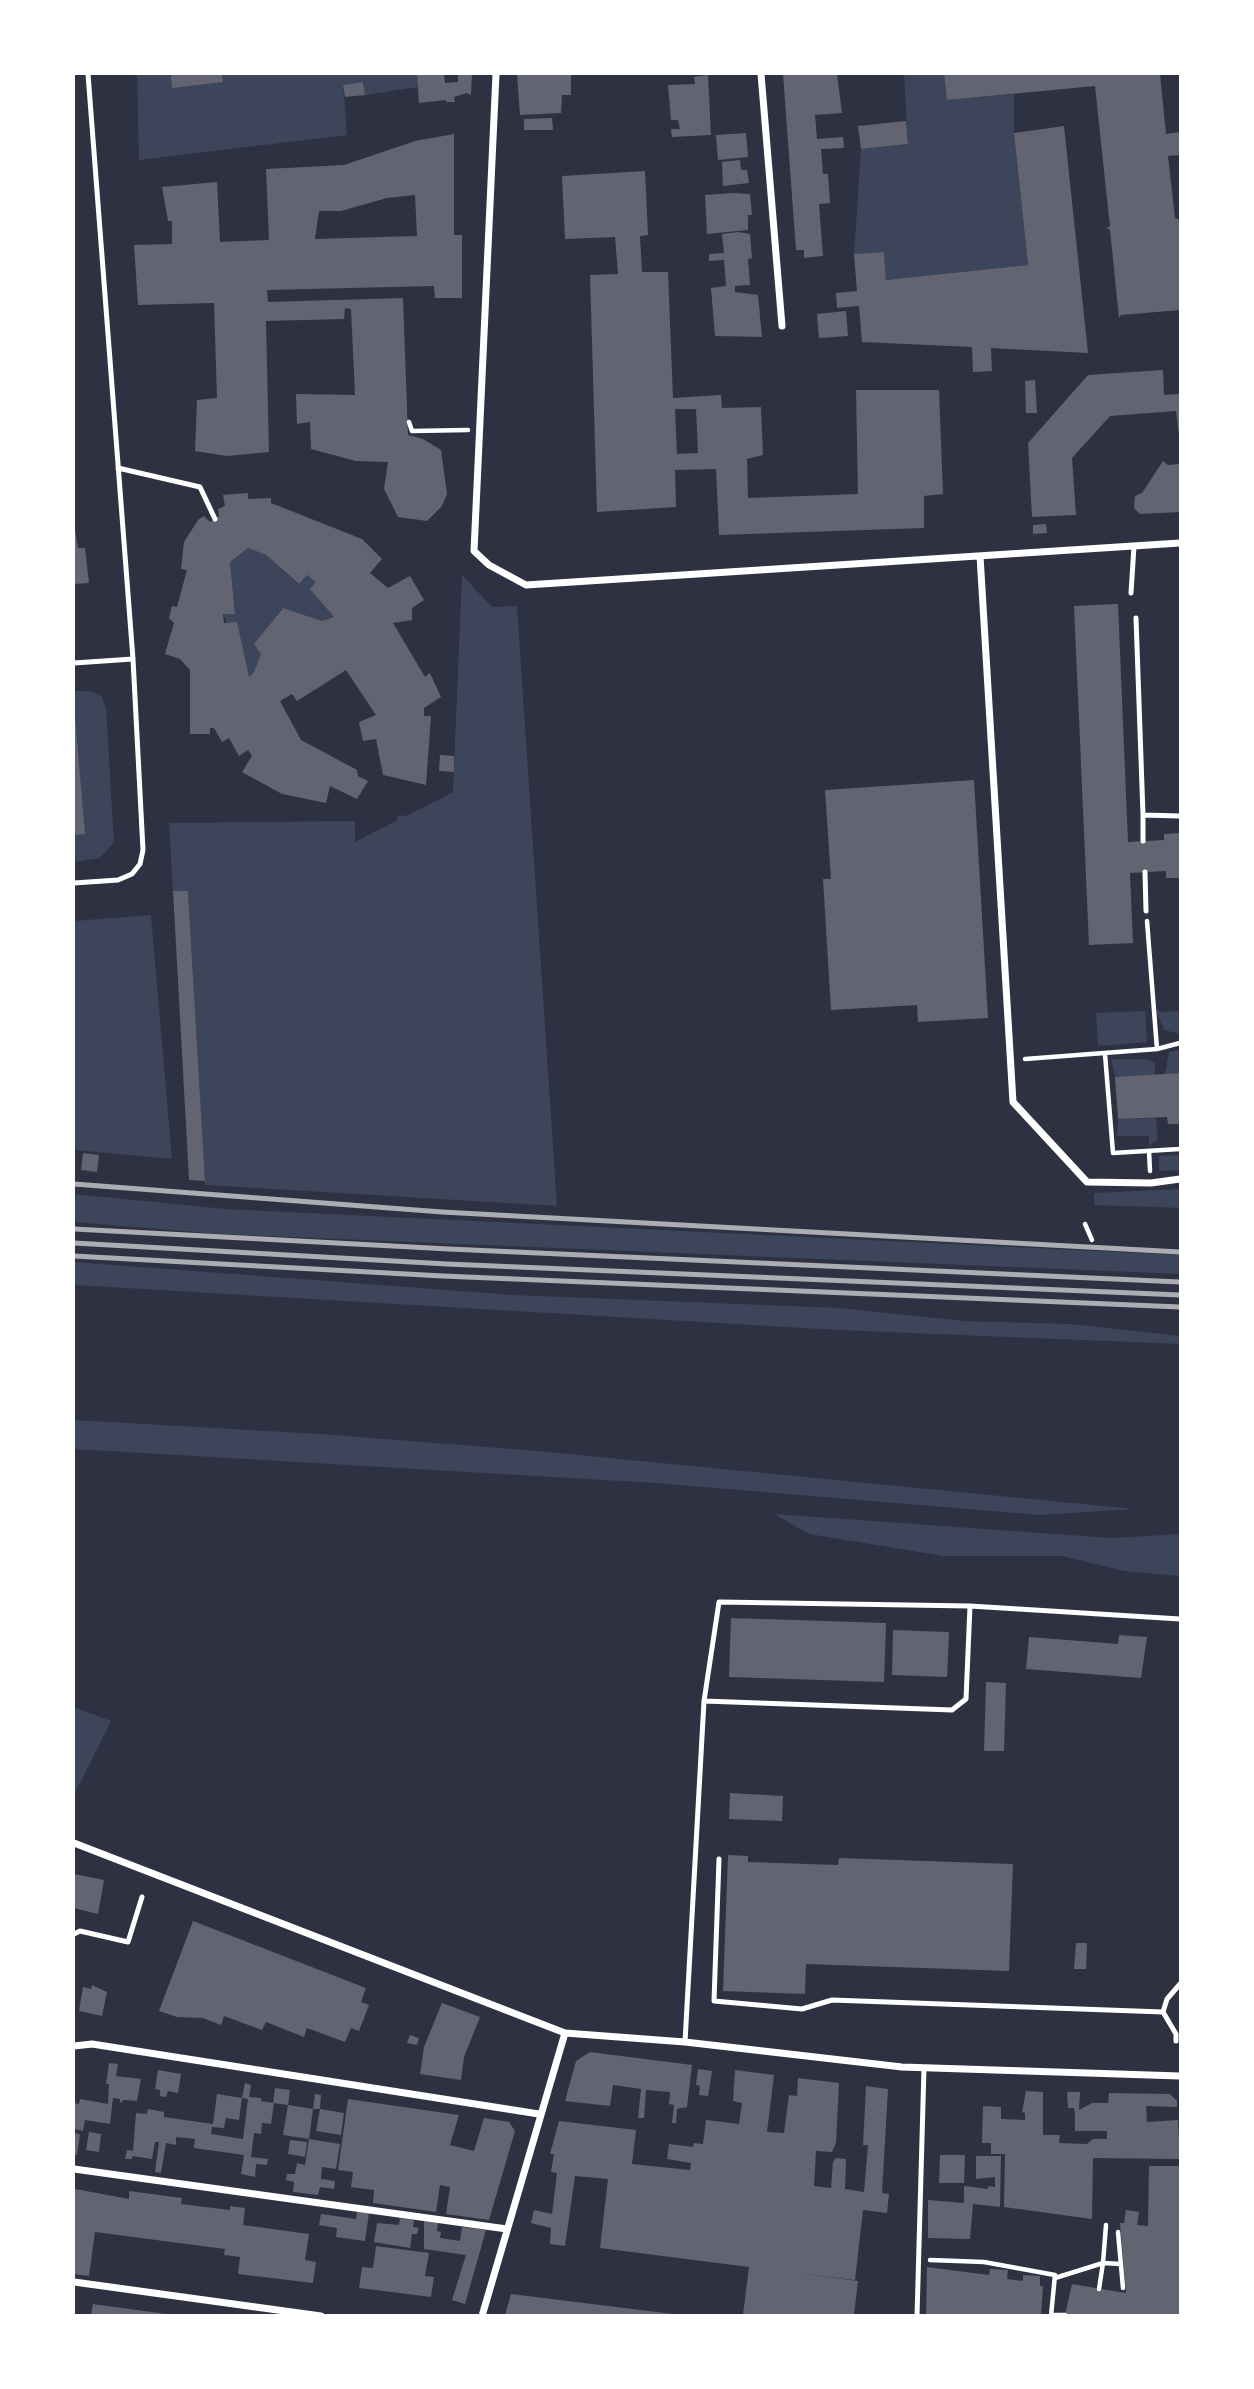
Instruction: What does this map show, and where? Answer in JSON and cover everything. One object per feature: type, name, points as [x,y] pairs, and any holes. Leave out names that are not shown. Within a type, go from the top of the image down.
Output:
[{"type":"street","points":[[496,74],[474,551],[489,565],[526,585],[1181,543]]},
{"type":"street","points":[[761,74],[782,326]]},
{"type":"street","points":[[980,556],[1013,1102],[1087,1182],[1151,1183],[1181,1179]]},
{"type":"street","points":[[74,1843],[565,2033],[685,2042],[924,2068],[1181,2076]]},
{"type":"street","points":[[482,2315],[565,2033]]},
{"type":"street","points":[[74,2046],[92,2044],[540,2114]]},
{"type":"street","points":[[74,2169],[507,2229]]},
{"type":"street","points":[[74,2282],[321,2315]]},
{"type":"lane","points":[[74,883],[118,880],[132,874],[140,864],[143,850],[133,659],[88,74]]},
{"type":"lane","points":[[118,468],[200,487],[215,519]]},
{"type":"lane","points":[[1131,593],[1134,546]]},
{"type":"lane","points":[[1136,618],[1143,841]]},
{"type":"lane","points":[[74,663],[133,659]]},
{"type":"lane","points":[[1143,815],[1181,816]]},
{"type":"lane","points":[[1145,872],[1146,911]]},
{"type":"lane","points":[[685,2042],[704,1701],[719,1602],[970,1606],[1181,1619]]},
{"type":"lane","points":[[704,1701],[952,1710],[966,1699],[970,1606]]},
{"type":"lane","points":[[719,1859],[714,2001],[802,2009],[832,2000],[1163,2012]]},
{"type":"lane","points":[[74,1934],[80,1931],[128,1942],[142,1898]]},
{"type":"lane","points":[[1176,2041],[1176,2034],[1163,2012],[1167,1999],[1181,1984]]},
{"type":"lane","points":[[723,2012],[726,2002]]},
{"type":"lane","points":[[917,2315],[924,2068]]},
{"type":"path","points":[[409,422],[412,431],[454,429]]},
{"type":"path","points":[[1146,911],[1157,1049]]},
{"type":"path","points":[[1011,1060],[1157,1049],[1181,1043]]},
{"type":"path","points":[[1105,1054],[1113,1153],[1181,1149]]},
{"type":"path","points":[[1085,1224],[1092,1240]]},
{"type":"path","points":[[1100,2289],[1106,2225]]},
{"type":"path","points":[[1118,2232],[1123,2288]]},
{"type":"path","points":[[919,2259],[984,2262],[1055,2275],[1051,2315],[1065,2315]]},
{"type":"path","points":[[1055,2278],[1103,2263],[1121,2264]]},
{"type":"shaded area","points":[[137,74],[417,74],[418,87],[365,95],[363,83],[343,85],[347,135],[139,160]]},
{"type":"shaded area","points":[[904,74],[944,74],[947,100],[1014,94],[1014,133],[1028,265],[886,280],[884,252],[854,254],[861,149],[908,144]]},
{"type":"shaded area","points":[[248,548],[266,555],[298,584],[307,575],[316,582],[310,589],[334,617],[322,621],[282,608],[255,644],[261,654],[254,672],[249,677],[223,614],[235,613],[230,562]]},
{"type":"shaded area","points":[[462,575],[492,607],[517,606],[557,1206],[205,1185],[188,891],[173,891],[169,823],[355,821],[355,842],[396,821],[398,815],[406,816],[453,792]]},
{"type":"shaded area","points":[[74,691],[91,691],[102,697],[106,708],[114,842],[100,858],[74,862]]},
{"type":"shaded area","points":[[151,915],[172,1159],[74,1150],[74,921]]},
{"type":"shaded area","points":[[1154,1007],[1161,1012],[1180,1011],[1180,1034],[1164,1030]]},
{"type":"shaded area","points":[[1145,1011],[1147,1042],[1098,1046],[1096,1013]]},
{"type":"shaded area","points":[[1180,1050],[1180,1073],[1165,1074],[1169,1052]]},
{"type":"shaded area","points":[[1111,1059],[1145,1059],[1155,1063],[1155,1075],[1115,1077]]},
{"type":"shaded area","points":[[1156,1118],[1158,1139],[1149,1146],[1149,1136],[1117,1136],[1118,1119]]},
{"type":"shaded area","points":[[1180,1155],[1180,1170],[1159,1171],[1159,1156]]},
{"type":"shaded area","points":[[1180,1189],[1180,1208],[1094,1205],[1094,1193]]},
{"type":"shaded area","points":[[74,1194],[226,1209],[1180,1255],[1180,1274],[219,1234],[74,1222]]},
{"type":"shaded area","points":[[74,1262],[514,1295],[840,1308],[964,1321],[1071,1324],[1180,1336],[1180,1344],[837,1330],[74,1285]]},
{"type":"shaded area","points":[[74,1420],[321,1434],[538,1451],[1134,1509],[1039,1515],[655,1483],[74,1449]]},
{"type":"shaded area","points":[[774,1514],[1112,1538],[1180,1534],[1180,1576],[1124,1571],[1062,1556],[943,1556],[809,1534]]},
{"type":"shaded area","points":[[74,1707],[111,1721],[74,1795]]},
{"type":"building","points":[[171,74],[222,74],[223,82],[172,88]]},
{"type":"building","points":[[417,74],[444,74],[445,83],[458,82],[458,74],[472,74],[471,95],[467,93],[454,97],[455,102],[446,100],[419,103]]},
{"type":"building","points":[[517,74],[571,74],[571,95],[562,95],[561,113],[520,115]]},
{"type":"building","points":[[783,74],[837,74],[842,113],[815,115],[817,139],[843,137],[844,148],[821,149],[823,174],[828,174],[830,203],[819,204],[823,256],[804,258],[804,250],[796,250]]},
{"type":"building","points":[[944,74],[1160,74],[1166,134],[1180,132],[1180,155],[1168,156],[1175,218],[1180,220],[1180,310],[1121,315],[1119,318],[1110,230],[1106,227],[1110,227],[1095,86],[947,100]]},
{"type":"building","points":[[708,75],[711,135],[672,137],[671,129],[680,129],[678,120],[671,120],[668,85],[695,84],[694,77]]},
{"type":"building","points":[[363,82],[365,95],[345,97],[343,85]]},
{"type":"building","points":[[552,118],[553,130],[524,130],[524,119]]},
{"type":"building","points":[[906,121],[908,144],[861,149],[858,126]]},
{"type":"building","points":[[1064,126],[1088,353],[991,348],[992,371],[973,372],[972,347],[862,342],[859,306],[837,308],[836,293],[857,291],[854,254],[884,252],[886,280],[1028,265],[1014,133]]},
{"type":"building","points":[[746,133],[748,157],[718,160],[716,135]]},
{"type":"building","points":[[454,134],[454,235],[462,235],[462,298],[435,298],[434,286],[267,290],[268,302],[403,298],[408,435],[423,439],[441,450],[447,494],[442,506],[427,521],[398,517],[384,489],[388,462],[356,461],[311,449],[310,422],[297,424],[296,394],[355,395],[351,309],[345,308],[344,319],[266,321],[269,452],[227,456],[195,451],[197,400],[217,398],[214,303],[138,305],[134,245],[172,244],[172,221],[168,221],[162,187],[217,182],[220,242],[269,240],[266,169],[344,165],[415,141]],"holes":[[[415,195],[417,236],[315,239],[319,211],[341,211],[387,198]]]},
{"type":"building","points":[[740,160],[741,170],[747,170],[749,183],[723,186],[722,162]]},
{"type":"building","points":[[645,171],[648,235],[640,236],[642,272],[668,272],[673,398],[721,395],[722,408],[761,407],[763,455],[747,459],[748,498],[858,494],[856,390],[939,390],[943,494],[924,496],[924,528],[719,535],[716,469],[675,470],[676,507],[597,512],[590,275],[618,274],[615,237],[565,239],[562,176]],"holes":[[[675,409],[696,409],[698,453],[677,454]]]},
{"type":"building","points":[[750,194],[752,215],[748,215],[748,230],[707,234],[705,195]]},
{"type":"building","points":[[722,234],[750,234],[752,258],[748,259],[750,285],[735,286],[735,292],[758,295],[762,337],[715,336],[711,288],[726,286],[724,260],[709,261],[709,254],[724,253]]},
{"type":"building","points":[[846,311],[848,336],[819,338],[817,314]]},
{"type":"building","points":[[1163,370],[1164,395],[1180,394],[1180,444],[1176,411],[1110,416],[1072,458],[1076,515],[1032,517],[1028,443],[1088,375]]},
{"type":"building","points":[[1035,380],[1037,413],[1026,413],[1025,381]]},
{"type":"building","points":[[1163,461],[1168,465],[1180,464],[1180,512],[1140,514],[1134,508],[1135,496],[1142,493]]},
{"type":"building","points":[[248,493],[248,499],[271,498],[271,503],[362,539],[382,559],[370,573],[388,588],[410,576],[424,600],[412,608],[412,620],[393,623],[425,677],[430,673],[441,697],[424,708],[424,716],[431,716],[426,785],[383,775],[376,739],[363,741],[359,722],[376,715],[346,670],[297,701],[292,694],[280,701],[301,740],[357,770],[358,776],[368,781],[357,799],[330,786],[326,803],[282,794],[242,772],[252,756],[248,750],[239,756],[229,738],[222,742],[214,728],[210,728],[210,734],[190,734],[190,670],[180,659],[165,654],[174,623],[169,618],[172,606],[177,607],[187,570],[181,569],[184,542],[198,520],[204,516],[210,522],[219,516],[218,509],[225,506],[223,495]],"holes":[[[248,548],[266,555],[299,584],[307,575],[316,582],[310,589],[334,617],[322,621],[283,608],[254,644],[261,654],[254,672],[249,677],[237,622],[224,623],[223,614],[235,614],[230,562]]]},
{"type":"building","points":[[74,523],[78,548],[85,548],[89,583],[74,584]]},
{"type":"building","points":[[1046,524],[1047,533],[1033,534],[1033,525]]},
{"type":"building","points":[[1118,604],[1128,842],[1164,840],[1164,834],[1180,833],[1180,878],[1166,878],[1166,871],[1130,873],[1133,943],[1089,945],[1074,606]]},
{"type":"building","points":[[74,705],[85,834],[74,835]]},
{"type":"building","points":[[440,755],[454,756],[454,772],[439,771]]},
{"type":"building","points":[[974,780],[988,1018],[918,1022],[917,1005],[831,1010],[823,879],[831,879],[825,790]]},
{"type":"building","points":[[173,891],[188,891],[205,1181],[189,1180]]},
{"type":"building","points":[[1180,1073],[1180,1124],[1168,1124],[1167,1117],[1118,1119],[1115,1077]]},
{"type":"building","points":[[83,1153],[99,1155],[97,1172],[81,1170]]},
{"type":"building","points":[[731,1618],[886,1623],[884,1682],[729,1677]]},
{"type":"building","points":[[893,1630],[949,1632],[947,1677],[892,1675]]},
{"type":"building","points":[[1119,1635],[1147,1637],[1141,1678],[1026,1669],[1029,1637],[1118,1644]]},
{"type":"building","points":[[986,1682],[1006,1683],[1004,1751],[984,1751]]},
{"type":"building","points":[[730,1793],[783,1796],[782,1821],[729,1819]]},
{"type":"building","points":[[728,1855],[748,1856],[748,1862],[838,1865],[839,1858],[1013,1864],[1009,1971],[806,1964],[805,1994],[723,1991]]},
{"type":"building","points":[[74,1874],[104,1880],[98,1914],[74,1908]]},
{"type":"building","points":[[193,1921],[366,1988],[361,2002],[369,2005],[359,2031],[351,2028],[345,2042],[307,2028],[304,2037],[266,2022],[262,2030],[224,2016],[221,2025],[203,2018],[177,2017],[159,2011]]},
{"type":"building","points":[[1076,1943],[1087,1943],[1086,1969],[1074,1969]]},
{"type":"building","points":[[92,1985],[107,1992],[102,2016],[79,2011],[83,1987],[91,1989]]},
{"type":"building","points":[[442,2003],[480,2017],[464,2057],[461,2080],[420,2074],[424,2047]]},
{"type":"building","points":[[410,2035],[419,2038],[417,2045],[407,2043]]},
{"type":"building","points":[[590,2052],[692,2065],[687,2107],[677,2109],[676,2123],[672,2123],[674,2105],[669,2104],[670,2092],[646,2090],[644,2118],[638,2118],[641,2089],[613,2085],[610,2106],[565,2101],[576,2061]]},
{"type":"building","points":[[109,2063],[118,2064],[116,2076],[141,2079],[137,2101],[124,2100],[120,2103],[120,2099],[113,2098],[110,2124],[85,2120],[83,2131],[74,2129],[74,2103],[79,2104],[80,2099],[108,2104],[109,2084],[106,2084]]},
{"type":"building","points":[[698,2069],[712,2071],[708,2096],[699,2095],[700,2086],[696,2085]]},
{"type":"building","points":[[158,2070],[181,2074],[178,2093],[168,2091],[166,2097],[160,2096],[160,2090],[155,2089]]},
{"type":"building","points":[[735,2070],[774,2075],[767,2132],[784,2133],[789,2095],[797,2096],[798,2078],[839,2083],[836,2143],[832,2152],[816,2151],[814,2186],[831,2188],[833,2162],[836,2158],[846,2159],[845,2189],[864,2192],[868,2145],[863,2145],[866,2086],[888,2089],[882,2193],[889,2194],[887,2213],[863,2210],[855,2280],[798,2273],[858,2281],[854,2315],[743,2315],[749,2267],[600,2248],[608,2179],[575,2176],[565,2246],[550,2244],[551,2228],[531,2223],[534,2210],[552,2214],[557,2173],[551,2172],[554,2154],[550,2154],[559,2121],[636,2130],[632,2164],[690,2170],[691,2163],[667,2159],[669,2144],[693,2147],[694,2143],[703,2144],[706,2120],[739,2124],[742,2103],[733,2101]]},
{"type":"building","points":[[245,2083],[251,2085],[249,2097],[273,2103],[275,2088],[290,2090],[288,2105],[274,2103],[271,2124],[262,2123],[261,2134],[254,2133],[251,2157],[268,2159],[267,2165],[256,2164],[255,2177],[241,2174],[244,2155],[194,2148],[195,2139],[176,2137],[176,2145],[166,2143],[161,2173],[155,2172],[159,2142],[155,2142],[152,2159],[132,2156],[132,2159],[125,2159],[127,2150],[133,2151],[136,2113],[147,2114],[148,2109],[164,2112],[164,2117],[213,2124],[217,2094],[242,2098]],"holes":[[[242,2098],[248,2099],[243,2139],[211,2134],[212,2127],[224,2128],[226,2118],[239,2120]]]},
{"type":"building","points":[[1026,2091],[1043,2092],[1043,2135],[1060,2135],[1059,2143],[1087,2144],[1093,2139],[1107,2139],[1107,2131],[1075,2131],[1074,2108],[1068,2108],[1067,2092],[1080,2092],[1079,2110],[1092,2103],[1108,2103],[1109,2093],[1170,2094],[1177,2101],[1177,2107],[1146,2106],[1147,2122],[1178,2120],[1180,2159],[1093,2158],[1092,2219],[1004,2207],[1005,2154],[991,2154],[991,2143],[982,2143],[983,2106],[1001,2107],[1001,2119],[1025,2120],[1025,2113],[1022,2112]]},
{"type":"building","points":[[315,2094],[321,2095],[320,2109],[313,2109]]},
{"type":"building","points":[[348,2099],[459,2115],[450,2145],[474,2151],[484,2118],[509,2122],[515,2131],[489,2220],[446,2214],[450,2187],[440,2185],[436,2212],[373,2203],[374,2190],[351,2187],[353,2172],[338,2170]]},
{"type":"building","points":[[288,2105],[313,2109],[309,2139],[283,2135]]},
{"type":"building","points":[[320,2109],[344,2113],[341,2135],[316,2131]]},
{"type":"building","points":[[89,2132],[101,2134],[99,2152],[86,2150]]},
{"type":"building","points":[[74,2133],[80,2134],[77,2155],[74,2155]]},
{"type":"building","points":[[309,2139],[340,2144],[336,2169],[322,2167],[321,2179],[335,2181],[334,2189],[320,2187],[318,2195],[293,2192],[294,2182],[286,2180],[287,2174],[295,2174],[297,2163],[305,2165]]},
{"type":"building","points":[[290,2140],[307,2142],[305,2157],[288,2154]]},
{"type":"building","points":[[940,2155],[965,2155],[964,2183],[939,2183]]},
{"type":"building","points":[[976,2156],[1001,2156],[1000,2207],[973,2204],[970,2239],[928,2238],[928,2200],[964,2203],[964,2186],[988,2189],[988,2186],[995,2187],[995,2177],[976,2179]]},
{"type":"building","points":[[1149,2166],[1180,2166],[1180,2315],[1065,2315],[1072,2284],[1126,2293],[1120,2223],[1124,2223],[1126,2210],[1139,2212],[1137,2225],[1148,2226]]},
{"type":"building","points":[[75,2189],[129,2199],[129,2191],[182,2198],[181,2204],[230,2210],[230,2206],[245,2208],[243,2225],[309,2234],[305,2260],[316,2262],[313,2283],[238,2274],[240,2257],[224,2255],[225,2249],[95,2232],[89,2276],[74,2274]]},
{"type":"building","points":[[357,2212],[369,2213],[365,2241],[336,2237],[337,2228],[319,2225],[321,2214],[356,2219]]},
{"type":"building","points":[[400,2218],[414,2220],[413,2227],[419,2228],[417,2234],[412,2234],[410,2248],[374,2242],[377,2223],[399,2225]]},
{"type":"building","points":[[424,2221],[438,2223],[440,2238],[460,2241],[462,2227],[486,2230],[465,2304],[452,2300],[466,2255],[424,2249]]},
{"type":"building","points":[[376,2246],[429,2253],[425,2276],[434,2277],[431,2297],[359,2288],[362,2267],[373,2268]]},
{"type":"building","points":[[927,2267],[989,2275],[990,2269],[1008,2270],[1007,2279],[1023,2281],[1023,2275],[1040,2276],[1040,2286],[1043,2286],[1041,2315],[926,2315]]},
{"type":"building","points":[[511,2294],[673,2314],[673,2315],[505,2315]]},
{"type":"building","points":[[93,2304],[166,2314],[166,2315],[91,2315]]},
{"type":"railway","points":[[74,1184],[442,1212],[1180,1252]]},
{"type":"railway","points":[[74,1229],[1180,1282]]},
{"type":"railway","points":[[74,1243],[447,1264],[1180,1295]]},
{"type":"railway","points":[[74,1256],[443,1276],[1180,1307]]}]
